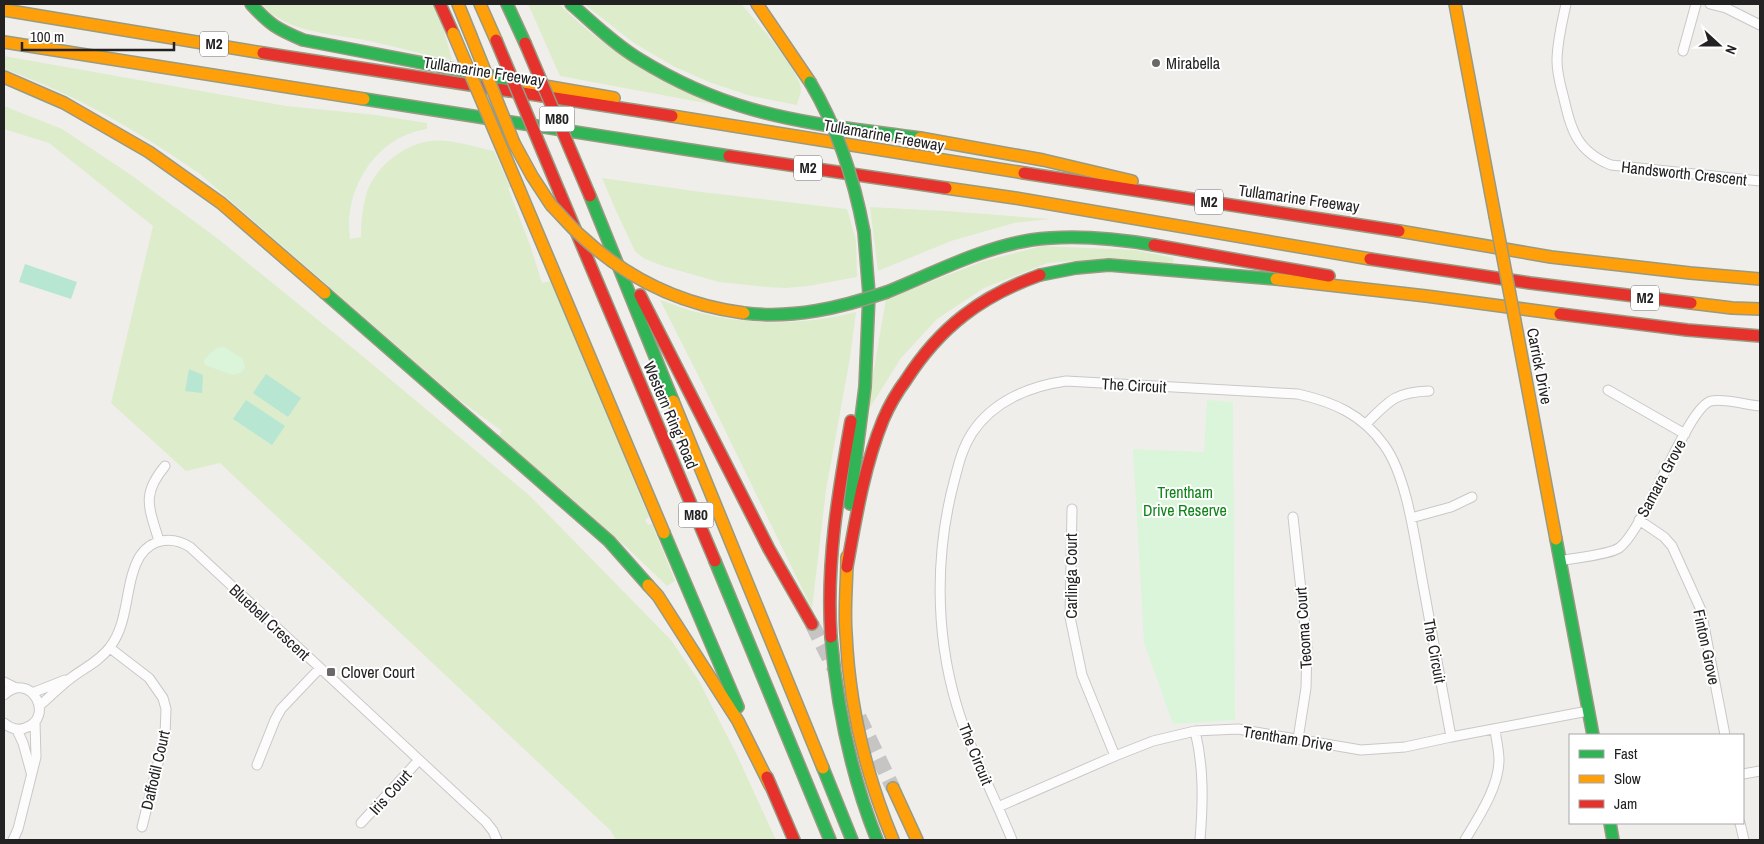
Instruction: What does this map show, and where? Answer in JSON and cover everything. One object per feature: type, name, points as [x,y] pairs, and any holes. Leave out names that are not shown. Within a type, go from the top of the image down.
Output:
[{"type":"main road","points":[[251,4],[268,22],[279,30],[303,40],[445,68],[592,93],[792,135]]},
{"type":"main road","points":[[441,4],[794,840]]},
{"type":"main road","points":[[458,4],[514,143],[551,205],[590,246],[626,272],[665,293],[692,303],[728,311],[765,315],[803,314],[823,311],[857,303],[987,251],[1031,240],[1079,236],[1106,238],[1250,262],[1470,302]]},
{"type":"main road","name":"Western Ring Road","points":[[480,4],[682,482],[830,840]]},
{"type":"main road","name":"Western Ring Road","points":[[507,4],[590,196],[852,840]]},
{"type":"main road","points":[[571,4],[624,48],[660,71],[714,96],[765,113],[995,151],[1128,180],[1362,224]]},
{"type":"main road","points":[[750,4],[784,43]]},
{"type":"main road","points":[[757,4],[810,82],[845,152],[859,204],[864,232],[869,272],[868,334],[865,387],[848,526],[845,607],[847,650],[853,694],[873,784],[892,840]]},
{"type":"main road","name":"Carrick Drive","points":[[1455,4],[1593,734]]},
{"type":"main road","name":"Tullamarine Freeway","points":[[4,10],[792,135],[947,162],[1362,224],[1560,258],[1760,279]]},
{"type":"main road","name":"M2","points":[[4,42],[693,151],[1015,198],[1361,257],[1530,283],[1732,308],[1760,309]]},
{"type":"main road","points":[[4,77],[64,103],[120,135],[148,152],[221,203],[609,541],[652,589],[673,619],[738,721],[770,785]]},
{"type":"main road","points":[[590,196],[702,420],[769,549],[812,624]]},
{"type":"main road","points":[[847,567],[859,500],[870,457],[883,418],[907,376],[930,345],[955,319],[987,296],[1024,280],[1066,268],[1109,265],[1266,278],[1470,302],[1644,326],[1760,336]]},
{"type":"main road","points":[[868,334],[837,503],[830,571],[830,615],[832,652],[838,698],[860,793],[877,840]]},
{"type":"main road","points":[[893,788],[917,840]]},
{"type":"main road","points":[[1610,824],[1613,840]]},
{"type":"street","name":"Handsworth Crescent","points":[[1566,4],[1557,63],[1570,124],[1575,135],[1587,151],[1599,160],[1611,165],[1760,181]]},
{"type":"street","points":[[1683,51],[1696,4]]},
{"type":"street","points":[[1710,4],[1726,8],[1760,25]]},
{"type":"street","name":"The Circuit","points":[[1012,840],[976,758],[956,705],[948,672],[940,596],[940,568],[949,501],[962,451],[973,431],[1007,399],[1046,384],[1066,381],[1298,394],[1326,400],[1366,424],[1384,445],[1396,466],[1411,518],[1451,737]]},
{"type":"street","points":[[1608,390],[1685,434]]},
{"type":"street","points":[[1366,424],[1386,404],[1398,396],[1410,392],[1429,391]]},
{"type":"street","name":"Samara Grove","points":[[1560,561],[1610,552],[1619,548],[1639,520],[1685,434],[1705,404],[1710,401],[1760,406]]},
{"type":"street","points":[[32,693],[70,678],[94,663],[110,648],[119,632],[135,569],[140,557],[146,548],[159,541],[149,501],[150,489],[154,479],[165,466]]},
{"type":"street","points":[[1411,518],[1451,507],[1472,497]]},
{"type":"street","name":"Carlinga Court","points":[[1072,509],[1070,616],[1082,676],[1115,756]]},
{"type":"street","name":"Tecoma Court","points":[[1294,517],[1307,645],[1306,688],[1298,739]]},
{"type":"street","name":"Finton Grove","points":[[1639,520],[1664,537],[1672,546],[1701,610],[1725,734]]},
{"type":"street","name":"Bluebell Crescent","points":[[159,541],[170,539],[181,541],[190,547],[486,822],[497,840]]},
{"type":"street","name":"Daffodil Court","points":[[110,648],[149,678],[163,698],[166,709],[164,734],[142,827]]},
{"type":"street","points":[[257,764],[281,709],[320,668]]},
{"type":"street","points":[[40,706],[70,678]]},
{"type":"street","points":[[4,682],[16,688],[28,690],[36,697],[40,706],[35,722],[36,756],[18,829],[13,840]]},
{"type":"street","points":[[4,695],[16,688]]},
{"type":"street","name":"Trentham Drive","points":[[998,807],[1153,741],[1195,731],[1238,729],[1361,750],[1405,747],[1588,711]]},
{"type":"street","points":[[4,723],[17,730],[29,727],[35,722]]},
{"type":"street","points":[[1465,840],[1481,813],[1495,782],[1499,761],[1495,729]]},
{"type":"street","points":[[17,730],[32,772]]},
{"type":"street","points":[[1195,731],[1201,767],[1203,809],[1200,840]]},
{"type":"street","name":"Iris Court","points":[[361,822],[418,760]]},
{"type":"street","points":[[1744,774],[1760,771]]},
{"type":"street","points":[[1740,824],[1744,840]]},
{"type":"street","points":[[18,829],[18,840]]},
{"type":"green space","points":[[261,4],[433,4],[444,31],[452,60],[297,27],[272,14]]},
{"type":"green space","points":[[528,4],[559,4],[594,36],[633,63],[673,86],[716,105],[560,76]]},
{"type":"green space","points":[[584,4],[741,4],[776,45],[799,81],[801,93],[797,105],[751,96],[709,82],[673,66],[634,43]]},
{"type":"green space","points":[[4,56],[286,106],[376,115],[427,123],[427,129],[409,134],[392,142],[378,154],[367,168],[352,202],[349,220],[350,239],[361,237],[366,195],[375,176],[390,159],[409,147],[437,140],[462,143],[494,151],[510,187],[508,188],[530,245],[542,283],[551,281],[649,517],[645,520],[648,525],[652,524],[675,581],[667,586],[584,509],[498,437],[502,431],[458,399],[200,174],[129,128],[81,102],[4,69]]},
{"type":"green space","points":[[4,106],[62,129],[131,175],[217,238],[530,496],[671,640],[699,681],[736,753],[776,840],[616,840],[611,831],[220,463],[186,471],[111,403],[153,226],[49,143],[4,129]]},
{"type":"green space","points":[[602,178],[847,209],[856,240],[857,277],[808,286],[766,287],[719,282],[663,266],[643,258],[635,251]]},
{"type":"green space","points":[[870,207],[1050,219],[1014,223],[951,241],[878,271]]},
{"type":"green space","points":[[1042,246],[1134,250],[1174,258],[1172,265],[1109,258],[1048,263],[984,288],[937,319],[901,358],[866,414],[886,299],[984,261]]},
{"type":"green space","points":[[25,264],[77,282],[71,299],[19,282]]},
{"type":"green space","points":[[660,300],[700,313],[758,322],[798,321],[856,312],[850,358],[826,490],[812,609],[703,385]]},
{"type":"green space","points":[[224,347],[242,358],[245,367],[242,372],[233,375],[205,365],[204,360],[215,349]]},
{"type":"green space","points":[[189,369],[203,375],[202,393],[185,391]]},
{"type":"green space","points":[[266,374],[301,398],[288,417],[253,393]]},
{"type":"green space","points":[[246,400],[285,426],[272,445],[233,419]]},
{"type":"green space","name":"Trentham Drive Reserve","points":[[1207,400],[1233,402],[1235,720],[1173,724],[1144,643],[1133,449],[1204,452]]},
{"type":"tunnel","points":[[812,624],[834,668]]},
{"type":"tunnel","points":[[859,717],[893,788]]},
{"type":"traffic: fast","points":[[251,4],[274,26],[303,40],[527,83]]},
{"type":"traffic: fast","points":[[507,4],[525,43]]},
{"type":"traffic: fast","points":[[571,4],[612,40],[639,59],[679,81],[722,100],[772,115],[920,138]]},
{"type":"traffic: fast","points":[[810,82],[829,118],[844,154],[864,232]]},
{"type":"traffic: fast","points":[[364,99],[729,156]]},
{"type":"traffic: fast","points":[[590,196],[673,401]]},
{"type":"traffic: fast","points":[[850,504],[865,387],[869,294],[864,232]]},
{"type":"traffic: fast","points":[[887,292],[976,255],[1031,240],[1062,237],[1092,238],[1154,245]]},
{"type":"traffic: fast","points":[[1040,275],[1076,268],[1109,265],[1276,279]]},
{"type":"traffic: fast","points":[[744,313],[780,314],[816,311],[852,303],[887,292]]},
{"type":"traffic: fast","points":[[325,293],[609,541],[648,585]]},
{"type":"traffic: fast","points":[[664,533],[738,707]]},
{"type":"traffic: fast","points":[[1556,539],[1593,734]]},
{"type":"traffic: fast","points":[[715,561],[830,840]]},
{"type":"traffic: fast","points":[[831,637],[837,689],[846,740],[860,791],[877,840]]},
{"type":"traffic: fast","points":[[823,768],[852,840]]},
{"type":"traffic: fast","points":[[1610,824],[1613,840]]},
{"type":"traffic: slow","points":[[458,4],[471,36]]},
{"type":"traffic: slow","points":[[480,4],[496,40]]},
{"type":"traffic: slow","points":[[757,4],[810,82]]},
{"type":"traffic: slow","points":[[1455,4],[1495,216]]},
{"type":"traffic: slow","points":[[4,10],[263,53]]},
{"type":"traffic: slow","points":[[453,33],[517,184]]},
{"type":"traffic: slow","points":[[471,36],[514,143]]},
{"type":"traffic: slow","points":[[4,42],[364,99]]},
{"type":"traffic: slow","points":[[4,77],[64,103],[149,152],[221,203],[325,293]]},
{"type":"traffic: slow","points":[[527,83],[614,98]]},
{"type":"traffic: slow","points":[[672,116],[1024,173]]},
{"type":"traffic: slow","points":[[920,138],[1043,160],[1132,181]]},
{"type":"traffic: slow","points":[[514,143],[551,205]]},
{"type":"traffic: slow","points":[[517,184],[664,533]]},
{"type":"traffic: slow","points":[[946,188],[1015,198],[1370,259]]},
{"type":"traffic: slow","points":[[551,205],[576,232],[616,264],[636,276],[677,296],[721,309],[744,313]]},
{"type":"traffic: slow","points":[[1495,216],[1515,321]]},
{"type":"traffic: slow","points":[[1399,231],[1551,257],[1760,279]]},
{"type":"traffic: slow","points":[[1276,279],[1560,314]]},
{"type":"traffic: slow","points":[[1691,303],[1760,309]]},
{"type":"traffic: slow","points":[[1515,321],[1556,539]]},
{"type":"traffic: slow","points":[[673,401],[823,768]]},
{"type":"traffic: slow","points":[[847,557],[845,624],[855,713],[867,765],[893,840]]},
{"type":"traffic: slow","points":[[648,585],[658,596],[738,721],[770,785]]},
{"type":"traffic: slow","points":[[893,788],[917,840]]},
{"type":"traffic: jam","points":[[440,4],[453,33]]},
{"type":"traffic: jam","points":[[496,40],[559,191]]},
{"type":"traffic: jam","points":[[525,43],[590,196]]},
{"type":"traffic: jam","points":[[263,53],[672,116]]},
{"type":"traffic: jam","points":[[729,156],[946,188]]},
{"type":"traffic: jam","points":[[1024,173],[1399,231]]},
{"type":"traffic: jam","points":[[559,191],[715,561]]},
{"type":"traffic: jam","points":[[1154,245],[1329,276]]},
{"type":"traffic: jam","points":[[1370,259],[1530,283],[1691,303]]},
{"type":"traffic: jam","points":[[847,567],[861,492],[876,438],[899,389],[933,344],[964,316],[981,303],[999,293],[1040,275]]},
{"type":"traffic: jam","points":[[640,295],[769,549],[812,624]]},
{"type":"traffic: jam","points":[[1560,314],[1687,330],[1760,336]]},
{"type":"traffic: jam","points":[[831,637],[830,583],[834,529],[851,421]]},
{"type":"traffic: jam","points":[[767,777],[794,840]]},
{"type":"place","name":"Mirabella","points":[[1156,63]]},
{"type":"place","name":"Clover Court","points":[[331,672]]}]
